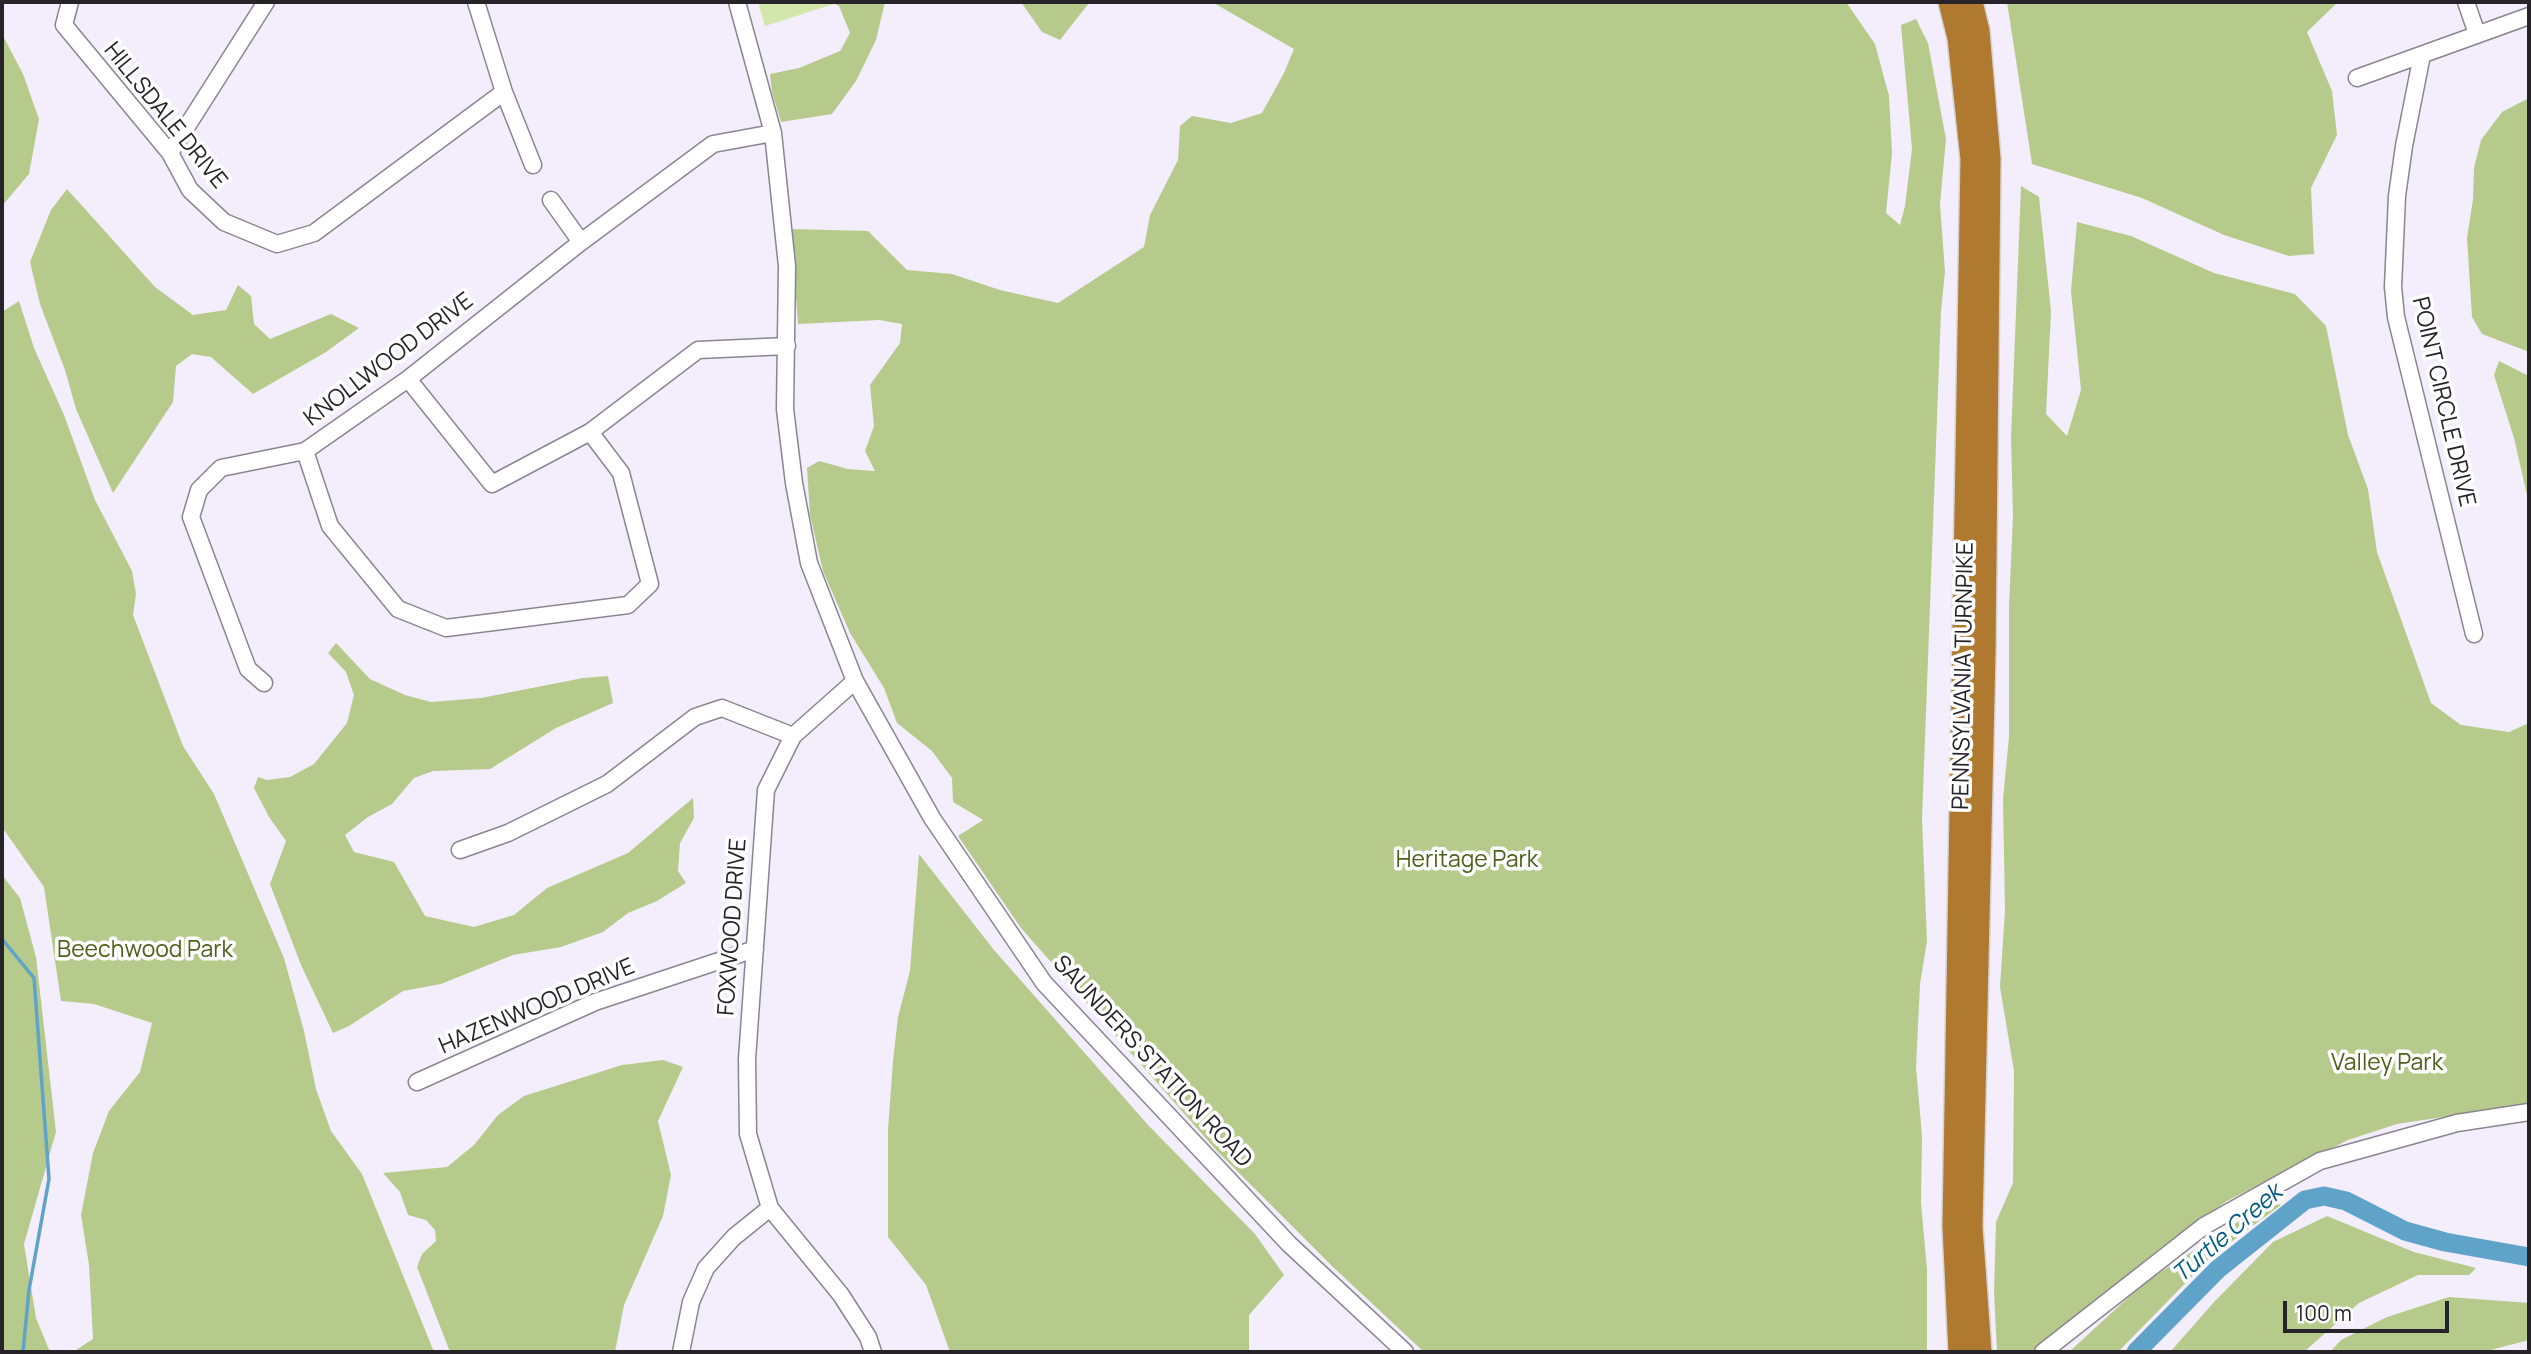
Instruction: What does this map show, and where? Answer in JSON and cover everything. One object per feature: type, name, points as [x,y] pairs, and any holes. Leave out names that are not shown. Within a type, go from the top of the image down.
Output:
[{"type":"highway","name":"PENNSYLVANIA TURNPIKE","points":[[1951,2],[1959,38],[1972,159],[1954,1226],[1960,1352]]},
{"type":"highway","name":"PENNSYLVANIA TURNPIKE","points":[[1971,2],[1978,31],[1989,159],[1983,666],[1971,1227],[1980,1352]]},
{"type":"street","name":"HILLSDALE DRIVE","points":[[70,2],[64,25],[170,153],[190,190],[224,222],[277,244],[314,233],[504,92]]},
{"type":"street","points":[[170,153],[266,2]]},
{"type":"street","points":[[476,2],[504,92],[533,165]]},
{"type":"street","name":"SAUNDERS STATION ROAD","points":[[737,2],[773,133],[787,266],[785,409],[794,483],[809,563],[855,681],[932,818],[1044,983],[1289,1244],[1405,1352]]},
{"type":"street","points":[[2466,2],[2477,34]]},
{"type":"street","points":[[2357,78],[2529,16]]},
{"type":"street","name":"POINT CIRCLE DRIVE","points":[[2423,55],[2404,146],[2397,196],[2393,287],[2396,317],[2474,634]]},
{"type":"street","name":"KNOLLWOOD DRIVE","points":[[264,682],[248,669],[191,517],[199,490],[221,468],[305,451],[408,379],[581,242],[713,144],[773,133]]},
{"type":"street","points":[[551,200],[581,242]]},
{"type":"street","points":[[408,379],[492,484],[590,432],[698,350],[786,346]]},
{"type":"street","points":[[305,451],[330,526],[398,609],[446,628],[628,605],[650,584],[621,472],[590,432]]},
{"type":"street","name":"FOXWOOD DRIVE","points":[[855,681],[793,736],[766,790],[747,1059],[748,1134],[769,1208],[841,1295],[868,1337],[873,1352]]},
{"type":"street","points":[[460,850],[508,833],[607,784],[695,717],[722,708],[793,736]]},
{"type":"street","name":"HAZENWOOD DRIVE","points":[[417,1082],[595,1002],[754,949]]},
{"type":"street","points":[[2043,1352],[2204,1226],[2320,1161],[2456,1123],[2529,1112]]},
{"type":"street","points":[[681,1352],[691,1302],[706,1268],[734,1237],[769,1208]]},
{"type":"green space","points":[[758,2],[840,2],[765,26]]},
{"type":"green space","points":[[831,2],[885,2],[876,40],[856,81],[832,114],[781,122],[770,74],[799,68],[840,51],[850,33],[839,6]]},
{"type":"green space","points":[[1021,2],[1094,2],[1089,3],[1060,40],[1042,32]]},
{"type":"green space","name":"Heritage Park","points":[[1212,2],[1846,2],[1875,44],[1889,96],[1892,153],[1886,213],[1900,225],[1912,149],[1901,25],[1916,19],[1928,43],[1946,139],[1940,204],[1945,272],[1941,311],[1922,819],[1927,941],[1920,984],[1916,1067],[1922,1136],[1921,1203],[1927,1269],[1927,1352],[1424,1352],[1334,1268],[1217,1151],[1021,928],[958,836],[983,820],[953,802],[952,778],[932,751],[897,723],[884,688],[850,633],[823,571],[810,515],[807,468],[819,461],[848,469],[875,471],[865,451],[874,426],[870,385],[900,343],[902,324],[879,320],[798,324],[791,229],[868,231],[907,270],[952,274],[1000,290],[1058,303],[1144,247],[1150,215],[1178,160],[1180,126],[1192,116],[1231,123],[1262,113],[1284,73],[1294,49]]},
{"type":"green space","points":[[2007,2],[2338,2],[2307,32],[2332,91],[2337,135],[2311,188],[2314,254],[2289,256],[2224,235],[2142,198],[2032,164]]},
{"type":"green space","points":[[2,34],[23,74],[39,119],[29,174],[2,206]]},
{"type":"green space","points":[[2529,98],[2529,352],[2482,334],[2472,317],[2467,238],[2474,168],[2481,140],[2502,112]]},
{"type":"green space","name":"Valley Park","points":[[2021,186],[2039,197],[2051,311],[2046,414],[2067,436],[2081,390],[2071,291],[2077,222],[2131,236],[2214,273],[2295,294],[2326,326],[2348,435],[2368,489],[2377,552],[2431,703],[2461,725],[2509,732],[2529,723],[2529,1104],[2397,1124],[2348,1140],[2227,1201],[2159,1249],[2033,1352],[1997,1352],[1994,1293],[1996,1222],[2013,1183],[2014,1071],[2000,987],[2005,910],[2003,799],[2009,737],[2009,607],[2013,516],[2011,438]]},
{"type":"green space","points":[[67,189],[155,287],[193,315],[226,310],[238,285],[251,296],[254,324],[270,339],[331,314],[359,328],[326,352],[253,394],[211,357],[192,354],[176,366],[173,402],[113,493],[76,409],[65,370],[40,304],[30,262],[51,210]]},
{"type":"green space","name":"Beechwood Park","points":[[19,301],[34,348],[64,415],[95,500],[132,571],[136,594],[133,615],[183,746],[214,794],[284,958],[304,1031],[316,1089],[331,1131],[362,1174],[434,1352],[73,1352],[93,1339],[89,1265],[81,1215],[93,1153],[109,1111],[140,1072],[152,1023],[94,1004],[61,1001],[44,887],[2,827],[2,312]]},
{"type":"green space","points":[[2499,361],[2529,376],[2529,504],[2514,438],[2494,375]]},
{"type":"green space","points":[[336,643],[370,679],[405,695],[431,702],[481,698],[583,678],[608,676],[613,703],[556,728],[490,769],[433,771],[414,778],[392,804],[368,817],[345,835],[354,852],[394,862],[425,916],[474,927],[514,915],[547,888],[628,853],[693,798],[694,818],[680,843],[678,871],[686,883],[657,901],[628,913],[603,932],[561,947],[513,955],[441,984],[403,991],[349,1026],[333,1033],[301,965],[270,884],[286,841],[269,817],[254,788],[258,777],[267,780],[290,777],[314,764],[347,723],[354,695],[346,672],[328,653]]},
{"type":"green space","points":[[919,854],[994,950],[1149,1126],[1255,1234],[1284,1275],[1249,1315],[1249,1352],[950,1352],[926,1285],[888,1237],[888,1130],[893,1061],[898,1017],[910,971]]},
{"type":"green space","points":[[2,875],[20,898],[36,957],[56,1132],[24,1244],[36,1318],[50,1352],[2,1352]]},
{"type":"green space","points":[[663,1060],[683,1067],[658,1121],[671,1175],[663,1216],[624,1305],[615,1352],[450,1352],[417,1267],[422,1254],[436,1241],[435,1230],[426,1220],[408,1215],[400,1192],[383,1173],[447,1167],[474,1145],[498,1115],[524,1096],[622,1065]]},
{"type":"green space","points":[[2270,1201],[2281,1205],[2212,1256],[2118,1352],[2069,1352],[2144,1283]]},
{"type":"green space","points":[[2327,1216],[2414,1252],[2476,1268],[2469,1275],[2418,1275],[2359,1303],[2304,1352],[2170,1352],[2273,1242]]},
{"type":"green space","points":[[2449,1297],[2529,1303],[2529,1340],[2483,1352],[2330,1352],[2341,1340],[2387,1317]]},
{"type":"waterway","points":[[2,939],[34,978],[49,1179],[29,1290],[23,1352]]},
{"type":"waterway","name":"Turtle Creek","points":[[2136,1352],[2218,1269],[2305,1200],[2324,1196],[2346,1201],[2405,1231],[2445,1242],[2529,1257]]}]
